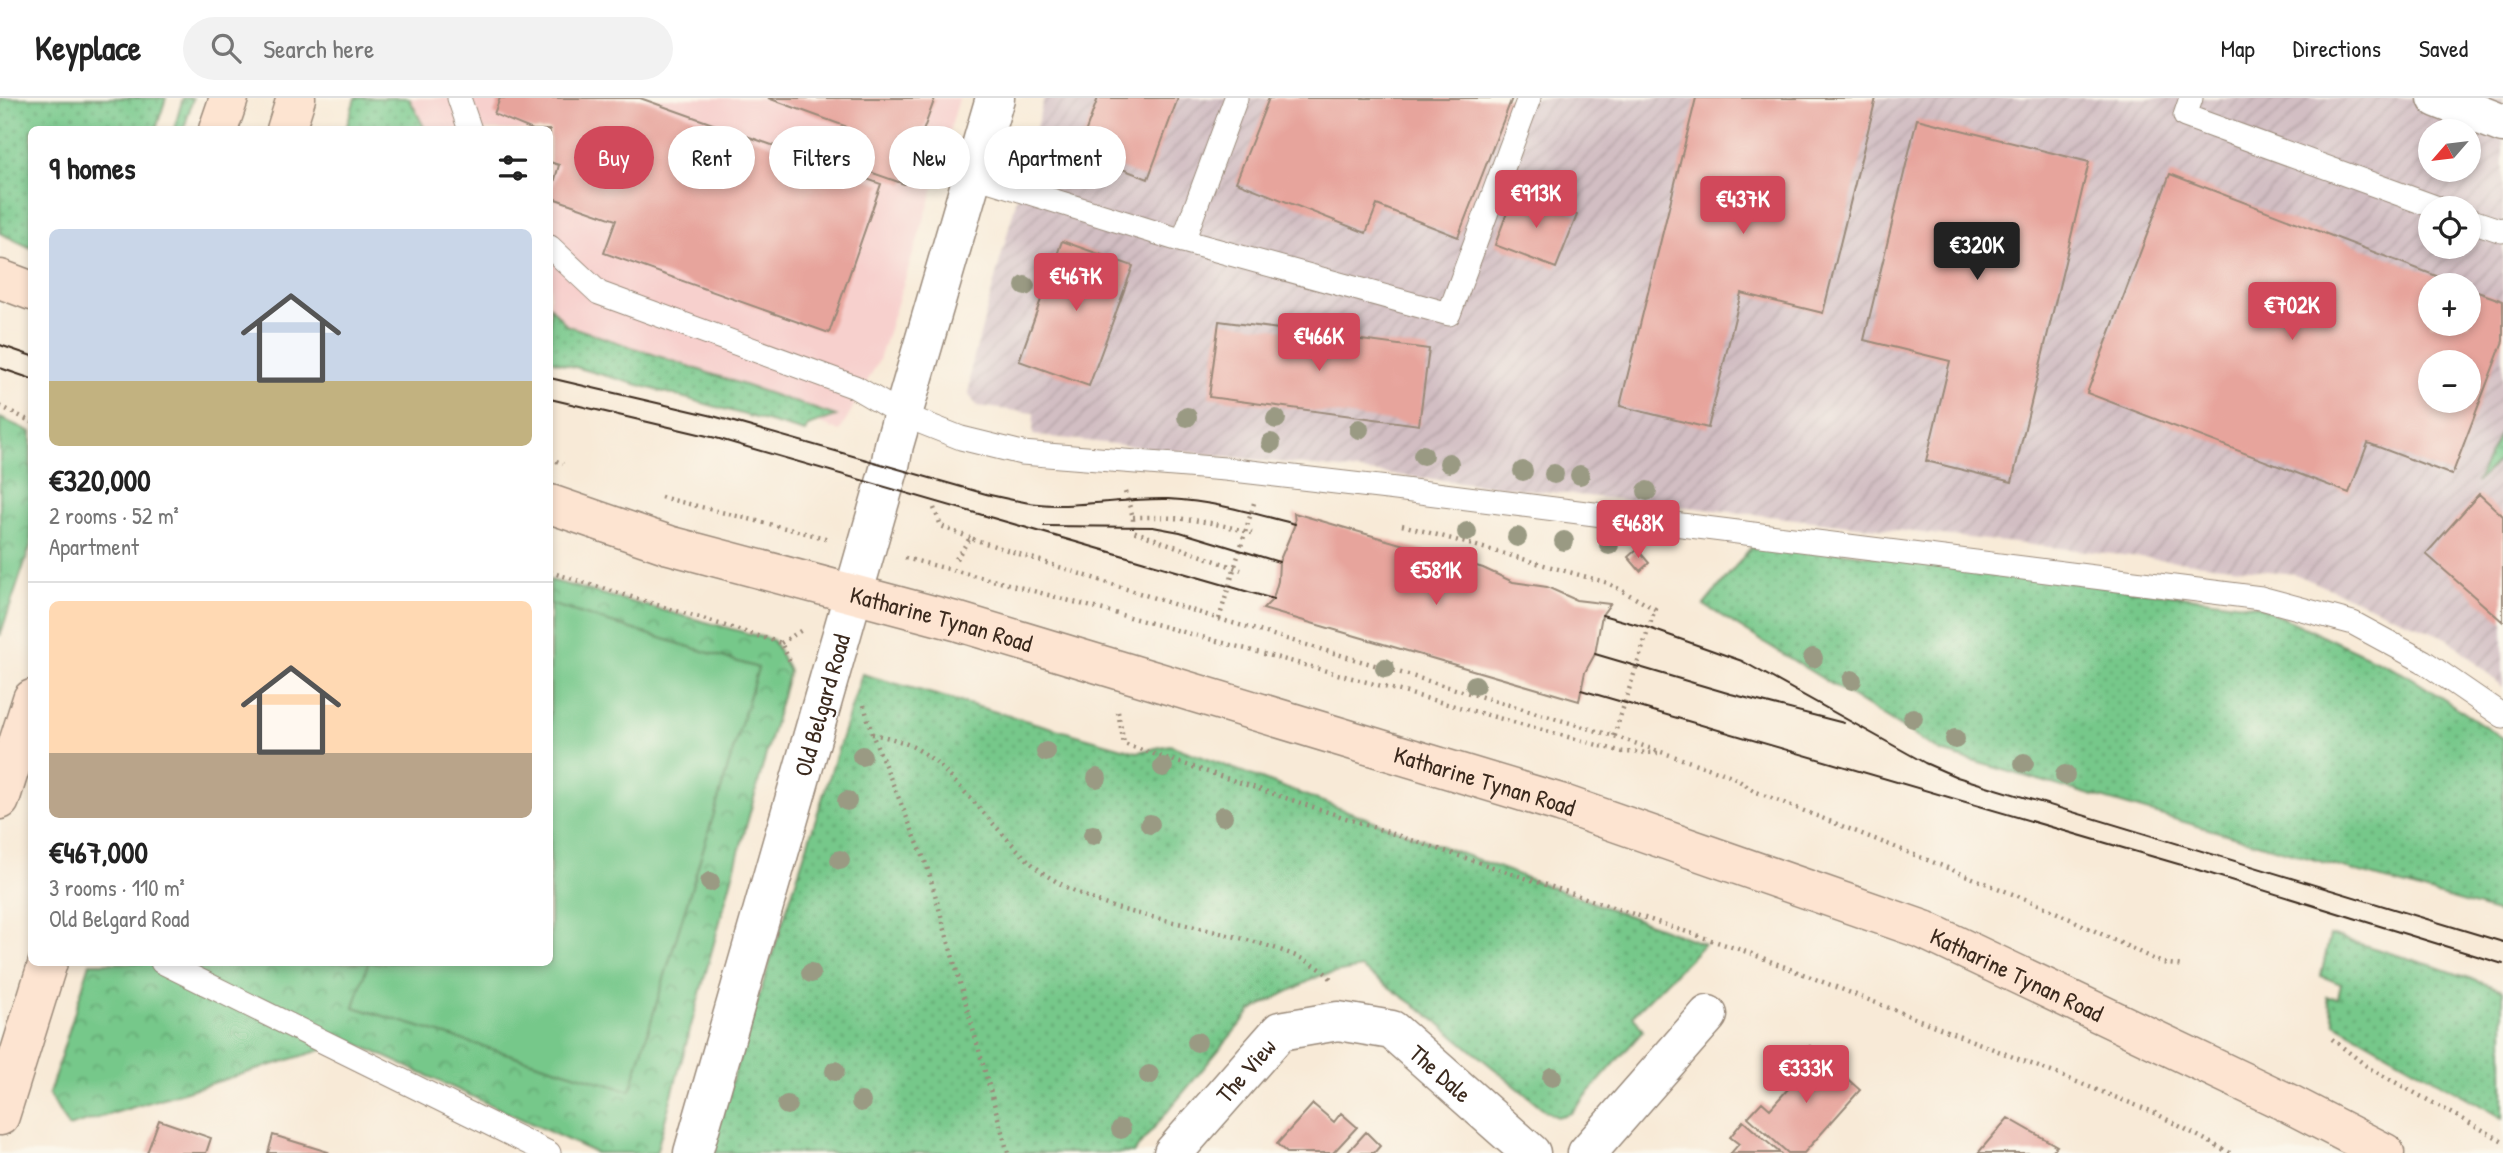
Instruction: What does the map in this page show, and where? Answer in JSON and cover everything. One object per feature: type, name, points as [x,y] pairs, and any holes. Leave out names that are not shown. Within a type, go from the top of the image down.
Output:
[{"type":"main road","points":[[219,126],[229,98]]},
{"type":"main road","points":[[287,126],[296,98]]},
{"type":"main road","points":[[0,279],[28,290]]},
{"type":"main road","name":"Katharine Tynan Road","points":[[553,505],[669,545],[959,622],[1560,803],[1924,930],[2290,1104],[2385,1153]]},
{"type":"main road","points":[[0,800],[28,712]]},
{"type":"main road","points":[[0,1116],[47,966]]},
{"type":"street","name":"Old Belgard Road","points":[[693,1153],[995,98]]},
{"type":"street","points":[[2437,98],[2503,124]]},
{"type":"street","name":"The View","points":[[1173,1153],[1280,1031],[1337,1004]]},
{"type":"street","name":"The Dale","points":[[1337,1004],[1392,1030],[1531,1153]]},
{"type":"street","points":[[1587,1153],[1708,1015]]},
{"type":"lane","points":[[459,98],[469,126]]},
{"type":"lane","points":[[1183,240],[1236,98]]},
{"type":"lane","points":[[972,175],[1183,240],[1449,314],[1528,98]]},
{"type":"lane","points":[[2191,98],[2185,117],[2418,201]]},
{"type":"lane","points":[[2481,224],[2502,232],[2503,229]]},
{"type":"lane","points":[[553,250],[599,293],[855,387],[903,415],[961,438],[1022,453],[1225,469],[1396,488],[2261,598],[2353,623],[2423,661],[2503,716]]},
{"type":"lane","points":[[170,966],[549,1153]]},
{"type":"path","points":[[0,406],[28,420]]},
{"type":"path","points":[[553,459],[573,468]]},
{"type":"path","points":[[1124,486],[1126,501],[1133,517],[1133,531],[1241,570]]},
{"type":"path","points":[[660,496],[1009,584],[1623,752],[1666,754]]},
{"type":"path","points":[[1219,619],[1256,499]]},
{"type":"path","points":[[934,508],[941,526],[970,538],[1219,619],[1614,736],[1732,776],[1754,791],[2043,906],[2162,963],[2184,966]]},
{"type":"path","points":[[1133,517],[1166,516],[1204,520],[1252,533]]},
{"type":"path","points":[[1389,522],[1608,583],[1655,609],[1614,736]]},
{"type":"path","points":[[956,559],[970,538]]},
{"type":"path","points":[[553,573],[782,643],[794,669]]},
{"type":"path","points":[[861,695],[872,734],[927,866],[1008,1153]]},
{"type":"path","points":[[872,734],[897,740],[917,749],[937,763],[1032,864],[1056,880],[1095,901],[1272,947],[1309,962],[1331,978],[1337,1004]]},
{"type":"path","points":[[1124,744],[1747,952],[2153,1112],[2230,1153]]},
{"type":"path","points":[[2332,1039],[2369,1068],[2503,1142]]},
{"type":"shaded area","points":[[385,98],[959,98],[951,126],[889,126],[889,189],[934,189],[879,360],[840,431],[553,330],[553,126],[376,126]]},
{"type":"shaded area","points":[[1044,98],[2503,98],[2503,687],[2449,639],[2295,574],[1033,435],[1034,413],[977,406],[969,395],[971,368],[1019,189],[1126,189],[1126,126],[1036,126]]},
{"type":"green space","points":[[0,98],[166,98],[157,126],[28,126],[28,247],[0,233]]},
{"type":"green space","points":[[183,98],[193,98],[185,126],[175,126]]},
{"type":"green space","points":[[355,98],[409,98],[423,126],[347,126]]},
{"type":"green space","points":[[553,310],[566,325],[836,416],[808,426],[805,432],[553,361]]},
{"type":"green space","points":[[0,418],[28,431],[28,553],[0,636]]},
{"type":"green space","points":[[2503,426],[2503,456],[2476,483]]},
{"type":"green space","points":[[1756,541],[2258,606],[2402,672],[2503,738],[2503,914],[1941,752],[1704,605]]},
{"type":"green space","points":[[553,581],[773,640],[789,671],[656,1153],[596,1153],[351,1041],[68,1127],[49,1094],[89,966],[553,966]]},
{"type":"green space","points":[[553,605],[758,668],[630,1091],[354,1007],[367,966],[553,966]]},
{"type":"green space","points":[[862,674],[1137,752],[1170,745],[1704,944],[1633,1015],[1643,1031],[1571,1113],[1557,1117],[1546,1111],[1425,1012],[1361,968],[1319,976],[1252,1010],[1133,1153],[709,1153]]},
{"type":"green space","points":[[2330,935],[2503,990],[2503,1118],[2335,1023],[2327,997],[2338,998],[2341,984],[2321,976]]},
{"type":"building","points":[[500,98],[640,98],[718,126],[668,126],[668,189],[755,189],[755,139],[769,144],[769,189],[875,189],[875,182],[881,184],[829,333],[604,253],[616,220],[553,198],[559,165],[553,163],[553,126],[523,126],[494,114]]},
{"type":"building","points":[[768,98],[935,98],[925,126],[889,126],[889,179],[875,174],[875,126],[845,126]]},
{"type":"building","points":[[1098,98],[1178,98],[1148,179],[1126,171],[1126,126],[1088,126]]},
{"type":"building","points":[[1269,98],[1512,98],[1458,237],[1377,205],[1366,233],[1236,182]]},
{"type":"building","points":[[1696,98],[1876,98],[1823,313],[1741,293],[1708,428],[1620,406]]},
{"type":"building","points":[[1917,119],[2089,162],[2012,482],[1926,461],[1950,361],[1864,340]]},
{"type":"building","points":[[2170,174],[2429,273],[2418,273],[2418,336],[2481,336],[2481,293],[2503,301],[2503,341],[2481,399],[2481,350],[2418,350],[2418,413],[2476,413],[2452,475],[2368,443],[2349,493],[2087,393]]},
{"type":"building","points":[[1515,191],[1577,215],[1556,268],[1495,245]]},
{"type":"building","points":[[1062,241],[1133,266],[1089,386],[1019,361]]},
{"type":"building","points":[[1219,321],[1429,349],[1419,425],[1209,397]]},
{"type":"building","points":[[2479,494],[2503,516],[2503,622],[2426,554]]},
{"type":"building","points":[[1294,513],[1483,568],[1513,582],[1547,587],[1576,600],[1610,604],[1602,615],[1595,654],[1585,672],[1579,701],[1263,609],[1273,599],[1279,562],[1295,524]]},
{"type":"building","points":[[1637,549],[1649,563],[1640,571],[1628,557]]},
{"type":"building","points":[[1810,1046],[1860,1090],[1804,1153],[1788,1153],[1748,1117],[1762,1102],[1770,1109],[1806,1069],[1797,1061]]},
{"type":"building","points":[[1313,1104],[1334,1122],[1341,1113],[1357,1127],[1333,1153],[1287,1153],[1277,1144]]},
{"type":"building","points":[[2008,1118],[2057,1146],[2050,1153],[1978,1153]]},
{"type":"building","points":[[159,1120],[211,1138],[206,1153],[147,1153]]},
{"type":"building","points":[[1743,1121],[1780,1153],[1731,1153],[1739,1144],[1730,1137]]},
{"type":"building","points":[[1366,1132],[1380,1146],[1374,1153],[1347,1153]]},
{"type":"building","points":[[273,1135],[328,1152],[268,1153]]},
{"type":"tram line","points":[[0,345],[28,355]]},
{"type":"tram line","points":[[0,368],[28,378]]},
{"type":"tram line","points":[[553,379],[713,416],[986,494],[1020,501],[1055,505],[1154,499],[1184,500],[1232,508],[1295,524]]},
{"type":"tram line","points":[[553,400],[716,438],[1273,599]]},
{"type":"tram line","points":[[1044,526],[1153,527],[1180,532],[1279,562]]},
{"type":"tram line","points":[[1602,615],[1649,628],[1742,661],[1925,763],[1957,777],[2503,942]]},
{"type":"tram line","points":[[1595,654],[1731,694],[1844,723]]},
{"type":"tram line","points":[[1581,690],[2185,866],[2503,964]]}]
